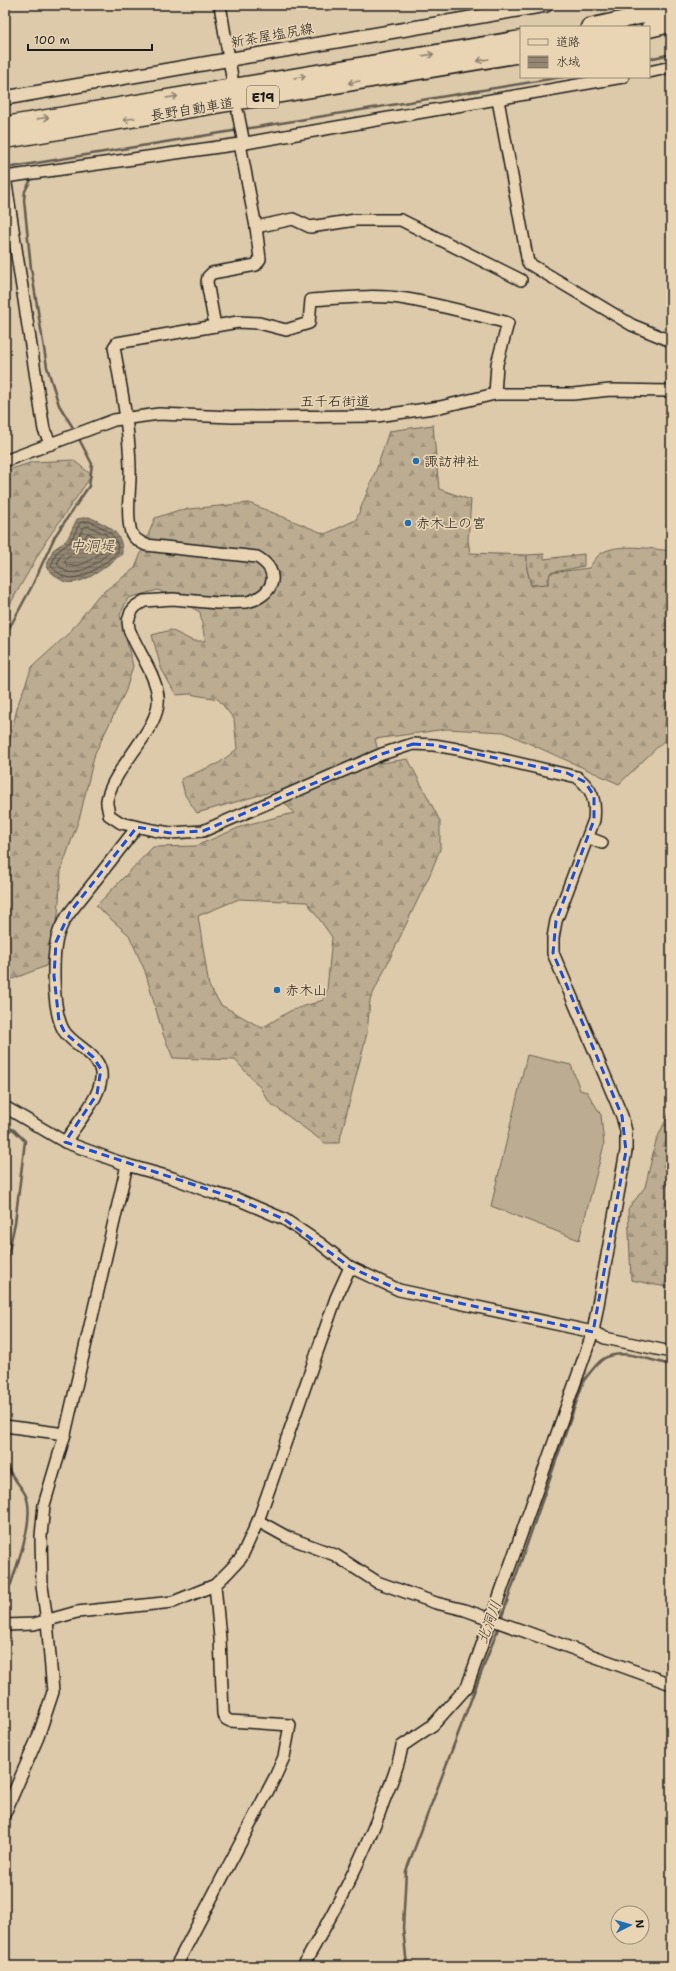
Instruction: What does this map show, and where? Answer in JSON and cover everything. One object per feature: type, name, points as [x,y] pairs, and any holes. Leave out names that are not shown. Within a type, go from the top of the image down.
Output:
[{"type":"highway","points":[[594,26],[671,9]]},
{"type":"highway","points":[[650,29],[671,24]]},
{"type":"highway","name":"長野自動車道","points":[[5,125],[520,39]]},
{"type":"highway","name":"長野自動車道","points":[[5,140],[520,54]]},
{"type":"main road","name":"新茶屋塩尻線","points":[[5,98],[546,5]]},
{"type":"street","points":[[220,5],[232,77]]},
{"type":"street","points":[[650,72],[671,67]]},
{"type":"street","points":[[51,444],[44,430],[5,177],[41,173],[498,100],[618,78]]},
{"type":"street","points":[[498,100],[528,263],[632,325],[671,342]]},
{"type":"street","points":[[215,326],[207,282],[208,277],[212,273],[256,265],[260,260],[239,119]]},
{"type":"street","points":[[256,227],[293,219],[310,227],[356,220],[401,220],[521,280]]},
{"type":"street","points":[[303,1966],[366,1845],[394,1776],[402,1746],[433,1725],[467,1687],[593,1332],[626,1151],[626,1131],[622,1116],[553,953],[553,938],[556,921],[594,820],[596,806],[594,796],[585,782],[567,773],[434,745],[413,744],[382,754],[203,831],[170,832],[136,827],[121,823],[109,815],[107,801],[115,782],[154,720],[158,709],[158,696],[154,682],[129,629],[128,621],[131,612],[136,606],[152,600],[228,603],[251,601],[261,598],[267,591],[271,583],[272,575],[263,560],[257,557],[146,546],[135,539],[130,530],[128,517],[130,467],[126,418],[114,348],[117,343],[238,322],[259,323],[286,330],[309,323],[311,300],[353,297],[405,299],[508,323],[497,364],[495,394]]},
{"type":"street","name":"五千石街道","points":[[5,461],[114,420],[159,414],[246,417],[377,416],[432,409],[495,394],[573,394],[610,390],[671,391]]},
{"type":"street","points":[[65,1142],[97,1094],[101,1079],[101,1069],[93,1057],[65,1033],[59,1021],[54,976],[56,942],[60,928],[70,912],[136,827]]},
{"type":"street","points":[[588,838],[602,843]]},
{"type":"street","points":[[5,1107],[65,1142],[127,1165],[173,1178],[213,1193],[237,1199],[284,1219],[350,1267],[399,1290],[593,1332],[605,1338],[671,1352]]},
{"type":"street","points":[[5,1813],[38,1737],[51,1702],[53,1692],[48,1621],[42,1586],[41,1536],[44,1505],[66,1434],[127,1165]]},
{"type":"street","points":[[5,1625],[34,1624],[77,1612],[173,1602],[215,1585],[241,1558],[258,1521],[336,1298],[350,1267]]},
{"type":"street","points":[[5,1426],[66,1434]]},
{"type":"street","points":[[258,1521],[287,1537],[335,1555],[377,1582],[436,1603],[492,1620],[671,1684]]},
{"type":"street","points":[[176,1966],[275,1777],[284,1757],[290,1725],[230,1721],[226,1719],[224,1714],[220,1638],[215,1585]]},
{"type":"highlighted area","points":[[413,744],[434,745],[567,773],[585,782],[594,796],[594,820],[556,921],[553,953],[622,1116],[626,1151],[593,1332],[399,1290],[350,1267],[284,1219],[237,1199],[65,1142],[97,1094],[101,1069],[93,1057],[65,1033],[59,1021],[54,976],[56,942],[70,912],[137,827],[170,833],[203,831],[382,754]]},
{"type":"green space","points":[[433,425],[439,489],[471,500],[468,540],[470,553],[527,555],[527,569],[531,585],[548,584],[550,573],[589,568],[600,554],[607,550],[635,547],[671,551],[671,734],[619,784],[504,732],[446,729],[375,739],[381,763],[408,759],[440,821],[440,849],[431,872],[370,1000],[367,1033],[339,1143],[325,1143],[270,1103],[259,1086],[235,1060],[173,1058],[163,1034],[145,971],[129,935],[96,906],[153,847],[196,846],[245,825],[294,813],[274,791],[197,813],[185,795],[181,779],[219,763],[237,749],[234,719],[218,699],[189,694],[176,695],[161,668],[152,635],[171,630],[193,641],[205,641],[200,612],[158,590],[128,598],[120,615],[133,666],[126,690],[95,753],[80,816],[61,870],[58,915],[46,966],[5,982],[5,761],[18,704],[32,667],[69,633],[98,596],[135,568],[155,518],[179,510],[249,503],[325,534],[356,520],[378,465],[389,431]],"holes":[[[239,899],[307,902],[332,937],[327,990],[323,1000],[290,1011],[262,1028],[221,1005],[209,986],[198,916]]]},
{"type":"green space","points":[[73,460],[92,475],[46,541],[5,613],[5,471],[33,462]]},
{"type":"green space","points":[[544,554],[544,559],[584,554],[584,566],[550,573],[548,584],[531,585],[527,569],[527,555]]},
{"type":"green space","points":[[527,1055],[571,1065],[580,1090],[587,1092],[601,1115],[604,1145],[579,1240],[491,1206]]},
{"type":"green space","points":[[671,1109],[671,1288],[631,1280],[628,1209],[645,1187],[656,1141]]},
{"type":"water","name":"中洞堤","points":[[89,517],[113,530],[120,540],[122,554],[86,579],[70,583],[63,581],[56,577],[46,567],[53,550],[67,540],[77,519]]},
{"type":"waterway","points":[[650,59],[671,54]]},
{"type":"waterway","points":[[244,129],[556,78]]},
{"type":"waterway","points":[[12,167],[239,130]]},
{"type":"waterway","points":[[33,176],[25,191],[24,200],[31,268],[47,367],[59,405],[75,431]]},
{"type":"waterway","points":[[5,636],[32,586],[55,536],[89,486],[92,464],[78,437]]},
{"type":"waterway","points":[[5,1126],[14,1130],[25,1141],[15,1223],[5,1269]]},
{"type":"waterway","name":"北洞川","points":[[501,1619],[584,1380],[600,1361],[619,1354],[637,1356],[671,1365]]},
{"type":"waterway","points":[[5,1458],[8,1469],[26,1496],[28,1505],[27,1528],[21,1552],[11,1584],[5,1592]]},
{"type":"waterway","name":"北洞川","points":[[407,1966],[403,1928],[406,1871],[499,1626]]},
{"type":"place","name":"諏訪神社","points":[[416,461]]},
{"type":"place","name":"赤木上の宮","points":[[408,523]]},
{"type":"place","name":"赤木山","points":[[277,990]]}]
